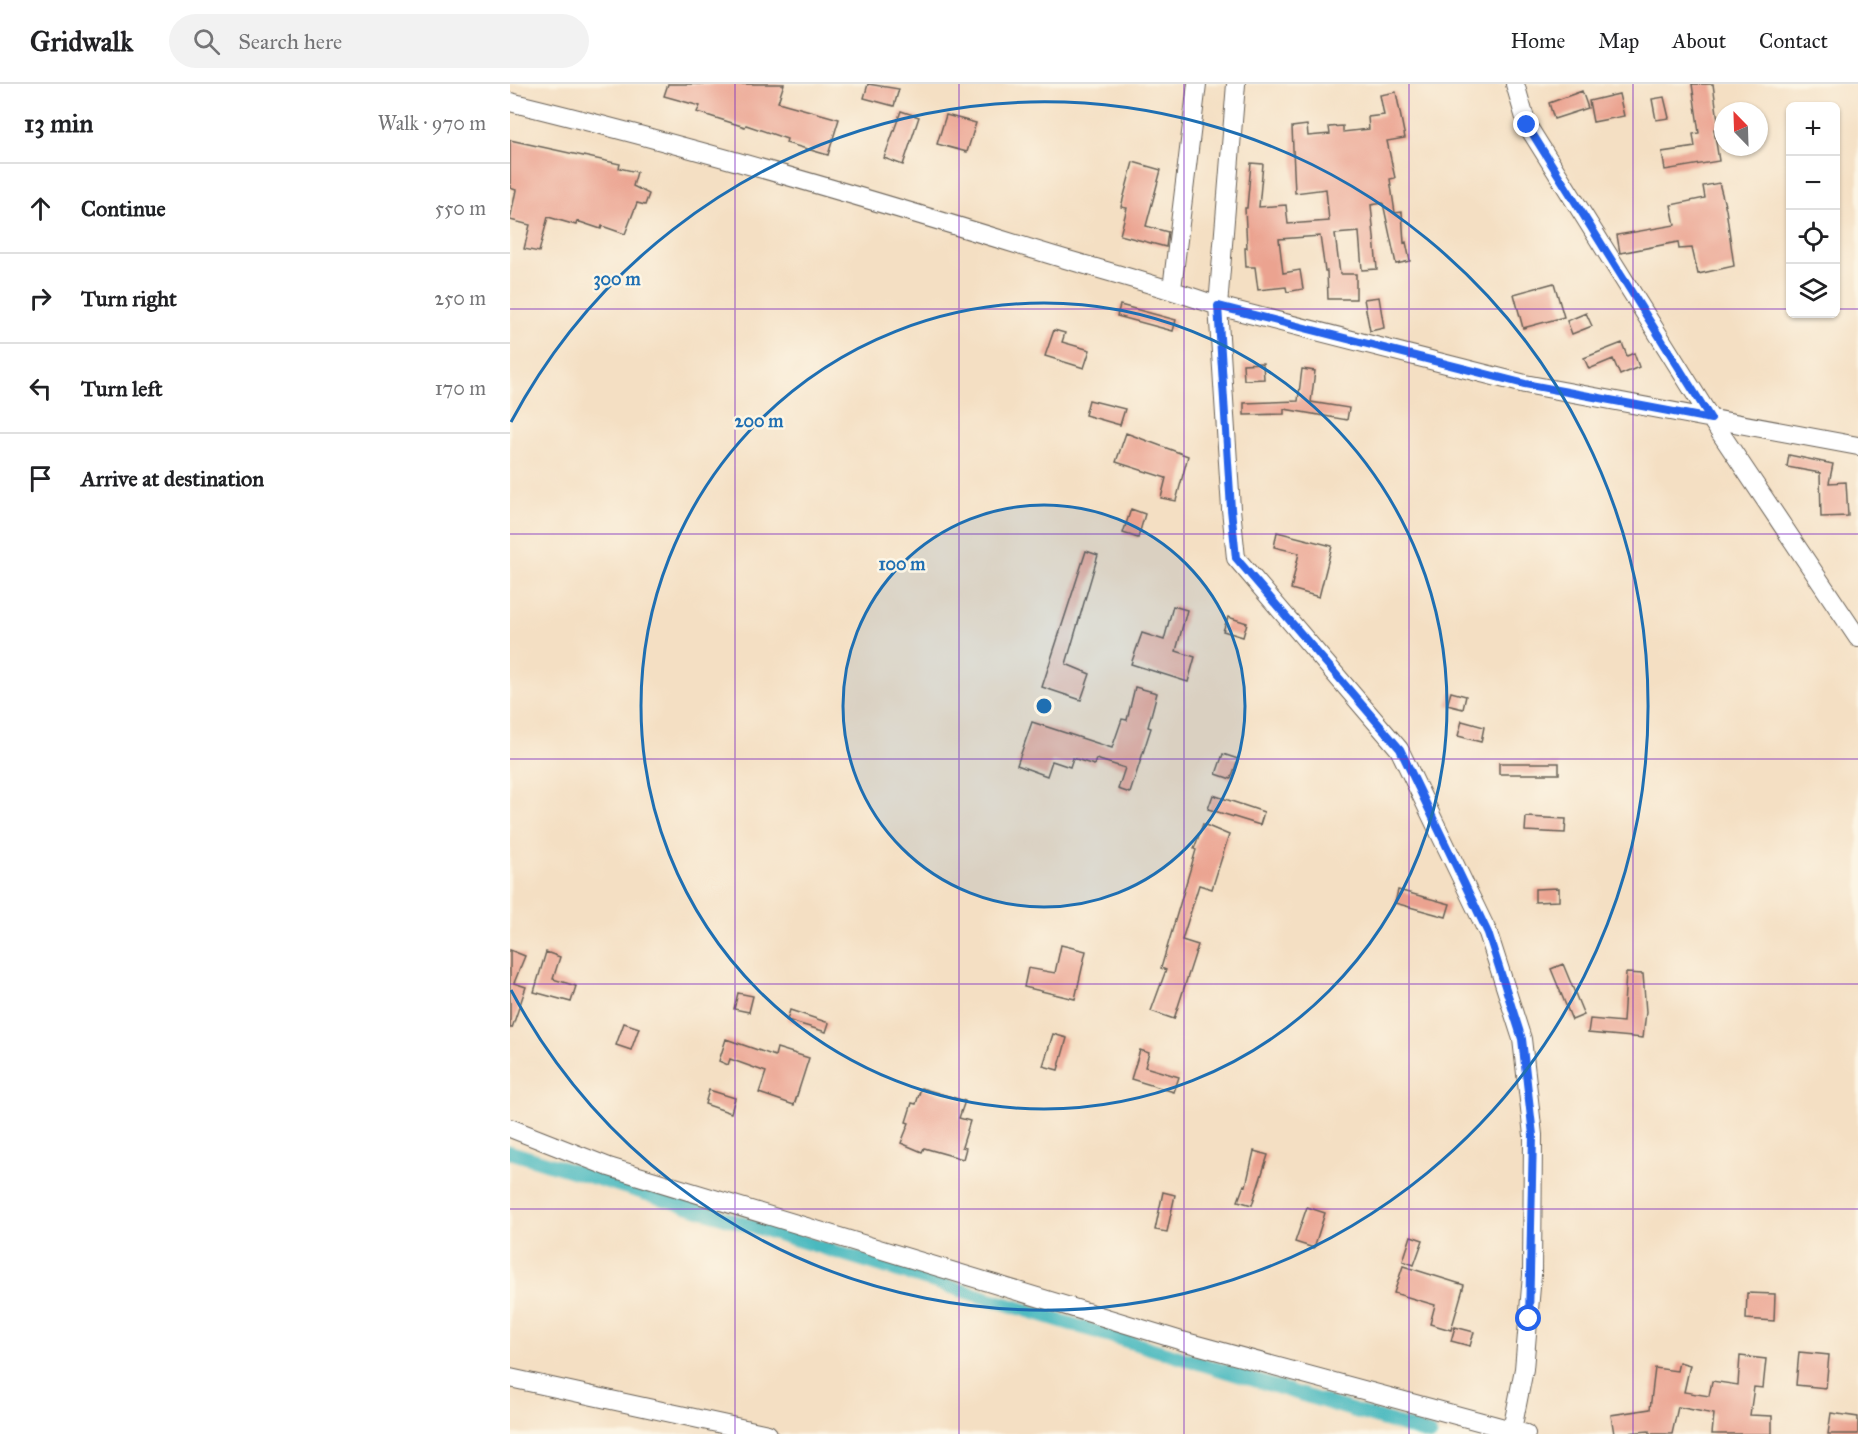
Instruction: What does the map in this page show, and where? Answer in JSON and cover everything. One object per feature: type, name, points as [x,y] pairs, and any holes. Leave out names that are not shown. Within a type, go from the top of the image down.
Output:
[{"type":"street","points":[[1172,289],[1197,84]]},
{"type":"street","points":[[510,1128],[609,1167],[1182,1341],[1519,1432],[1532,1275],[1533,1135],[1522,1039],[1488,933],[1400,749],[1236,558],[1229,486],[1218,306],[1236,84]]},
{"type":"street","points":[[1515,84],[1527,125],[1711,419],[1858,638]]},
{"type":"street","points":[[510,102],[632,131],[843,190],[1096,269],[1172,289],[1218,306],[1525,384],[1858,446]]},
{"type":"street","points":[[510,1378],[768,1434]]},
{"type":"building","points":[[668,84],[784,84],[778,102],[839,119],[828,155],[786,143],[787,139],[746,125],[745,127],[697,112],[700,106],[664,96]]},
{"type":"building","points":[[868,84],[899,89],[894,106],[864,98]]},
{"type":"building","points":[[1692,84],[1713,84],[1715,102],[1714,156],[1718,156],[1719,161],[1665,170],[1662,152],[1695,147],[1693,134],[1699,133]]},
{"type":"building","points":[[1582,91],[1588,108],[1554,119],[1549,103]]},
{"type":"building","points":[[1396,92],[1405,138],[1387,141],[1395,178],[1390,179],[1395,213],[1402,212],[1404,243],[1406,242],[1410,261],[1396,264],[1383,203],[1371,205],[1377,269],[1362,270],[1359,232],[1335,234],[1340,274],[1356,274],[1356,299],[1328,299],[1327,271],[1325,271],[1320,236],[1279,239],[1283,273],[1300,270],[1303,289],[1287,292],[1286,287],[1258,290],[1255,267],[1246,267],[1245,208],[1247,208],[1251,163],[1263,164],[1259,207],[1286,205],[1288,224],[1329,221],[1326,189],[1295,193],[1292,127],[1307,125],[1308,136],[1330,134],[1329,127],[1343,126],[1343,132],[1369,129],[1368,117],[1384,115],[1380,95]]},
{"type":"building","points":[[1619,94],[1624,116],[1593,122],[1589,101]]},
{"type":"building","points":[[1664,97],[1669,118],[1656,120],[1652,99]]},
{"type":"building","points":[[901,111],[919,117],[903,165],[884,158]]},
{"type":"building","points":[[946,115],[976,123],[967,152],[937,144]]},
{"type":"building","points":[[510,140],[620,164],[619,168],[637,172],[633,186],[649,194],[645,205],[637,203],[625,234],[602,226],[601,229],[577,221],[576,225],[548,217],[539,252],[524,249],[530,225],[510,220],[516,190],[510,188]]},
{"type":"building","points":[[1133,162],[1161,170],[1146,226],[1168,232],[1166,247],[1120,235],[1127,208],[1121,207]]},
{"type":"building","points":[[1719,183],[1726,209],[1734,266],[1698,274],[1692,248],[1679,249],[1678,242],[1620,253],[1617,235],[1675,225],[1671,205],[1705,198],[1703,186]]},
{"type":"building","points":[[1554,283],[1564,317],[1523,328],[1514,294]]},
{"type":"building","points":[[1379,297],[1384,328],[1370,331],[1364,299]]},
{"type":"building","points":[[1120,305],[1176,320],[1173,331],[1117,316]]},
{"type":"building","points":[[1586,313],[1592,326],[1572,334],[1567,321]]},
{"type":"building","points":[[1054,330],[1065,333],[1062,342],[1090,350],[1084,368],[1045,356]]},
{"type":"building","points":[[1622,343],[1627,356],[1634,353],[1639,367],[1620,375],[1613,359],[1589,369],[1584,358]]},
{"type":"building","points":[[1263,363],[1264,379],[1244,380],[1243,364]]},
{"type":"building","points":[[1302,369],[1315,371],[1311,402],[1349,408],[1347,420],[1284,409],[1284,414],[1244,415],[1244,403],[1298,401]]},
{"type":"building","points":[[1089,400],[1125,409],[1120,425],[1085,415]]},
{"type":"building","points":[[1126,433],[1188,456],[1176,501],[1161,498],[1166,478],[1116,462]]},
{"type":"building","points":[[1789,455],[1833,464],[1829,483],[1846,482],[1848,516],[1821,517],[1820,473],[1787,467]]},
{"type":"building","points":[[1131,509],[1145,514],[1138,538],[1123,533]]},
{"type":"building","points":[[1277,532],[1332,546],[1319,597],[1291,589],[1299,553],[1274,547]]},
{"type":"building","points":[[1086,551],[1098,555],[1066,664],[1090,674],[1081,700],[1042,687]]},
{"type":"building","points":[[1173,606],[1187,610],[1176,651],[1195,657],[1188,682],[1131,664],[1142,633],[1164,640]]},
{"type":"building","points":[[1228,617],[1247,623],[1243,637],[1223,631]]},
{"type":"building","points":[[1135,687],[1157,693],[1148,727],[1151,728],[1130,793],[1118,789],[1125,768],[1096,759],[1094,765],[1073,758],[1070,767],[1052,761],[1047,776],[1017,765],[1032,722],[1112,748],[1122,719],[1127,720]]},
{"type":"building","points":[[1451,692],[1466,696],[1463,709],[1447,705]]},
{"type":"building","points":[[1462,721],[1484,727],[1481,742],[1458,736]]},
{"type":"building","points":[[1223,754],[1238,759],[1231,779],[1216,774]]},
{"type":"building","points":[[1499,763],[1559,763],[1559,774],[1499,774]]},
{"type":"building","points":[[1213,795],[1264,812],[1260,825],[1208,809]]},
{"type":"building","points":[[1526,817],[1566,819],[1565,833],[1525,831]]},
{"type":"building","points":[[1203,824],[1229,835],[1212,889],[1199,885],[1182,940],[1198,945],[1174,1019],[1151,1011],[1166,970],[1161,968]]},
{"type":"building","points":[[1559,888],[1559,901],[1535,902],[1535,889]]},
{"type":"building","points":[[1398,890],[1450,904],[1446,917],[1395,903]]},
{"type":"building","points":[[1061,945],[1086,951],[1075,999],[1024,987],[1028,968],[1055,973]]},
{"type":"building","points":[[510,950],[525,956],[514,983],[526,987],[512,1028],[510,1028]]},
{"type":"building","points":[[546,952],[560,957],[553,979],[576,986],[571,1002],[534,992]]},
{"type":"building","points":[[1563,964],[1584,1015],[1572,1020],[1551,969]]},
{"type":"building","points":[[1626,973],[1643,974],[1646,1012],[1643,1038],[1588,1033],[1590,1019],[1623,1022]]},
{"type":"building","points":[[738,993],[753,996],[749,1012],[734,1009]]},
{"type":"building","points":[[790,1010],[829,1023],[826,1032],[787,1020]]},
{"type":"building","points":[[624,1023],[639,1028],[631,1050],[616,1045]]},
{"type":"building","points":[[1053,1034],[1067,1038],[1058,1070],[1043,1066]]},
{"type":"building","points":[[726,1039],[775,1056],[777,1048],[809,1058],[794,1105],[759,1093],[766,1072],[730,1059],[728,1065],[719,1061]]},
{"type":"building","points":[[1140,1050],[1149,1053],[1145,1067],[1179,1077],[1174,1092],[1131,1079]]},
{"type":"building","points":[[921,1088],[965,1101],[959,1118],[970,1121],[962,1147],[966,1148],[963,1159],[924,1148],[922,1152],[901,1143],[909,1123],[906,1122],[912,1103],[916,1104]]},
{"type":"building","points":[[709,1090],[735,1098],[731,1113],[705,1104]]},
{"type":"building","points":[[1254,1151],[1268,1155],[1252,1205],[1238,1201],[1244,1185],[1246,1186]]},
{"type":"building","points":[[1163,1192],[1175,1195],[1167,1232],[1155,1230]]},
{"type":"building","points":[[1307,1207],[1325,1213],[1314,1248],[1295,1242]]},
{"type":"building","points":[[1411,1236],[1423,1240],[1414,1265],[1403,1261]]},
{"type":"building","points":[[1403,1266],[1464,1285],[1451,1330],[1430,1324],[1435,1305],[1394,1293]]},
{"type":"building","points":[[1747,1293],[1775,1294],[1774,1321],[1746,1319]]},
{"type":"building","points":[[1455,1327],[1474,1332],[1470,1346],[1451,1341]]},
{"type":"building","points":[[1799,1352],[1829,1355],[1826,1388],[1796,1385]]},
{"type":"building","points":[[1740,1356],[1766,1359],[1763,1388],[1754,1387],[1750,1415],[1772,1416],[1772,1434],[1712,1434],[1714,1414],[1678,1407],[1672,1434],[1649,1434],[1649,1431],[1614,1434],[1611,1415],[1650,1409],[1655,1368],[1677,1371],[1679,1362],[1690,1365],[1684,1392],[1709,1396],[1712,1381],[1738,1385]]},
{"type":"building","points":[[1831,1413],[1858,1417],[1858,1434],[1828,1434]]},
{"type":"waterway","points":[[510,1152],[1430,1434]]},
{"type":"route","points":[[1527,125],[1711,419],[1525,384],[1218,306],[1236,558],[1400,749],[1488,933],[1522,1039],[1533,1135],[1532,1275],[1529,1319]]}]
